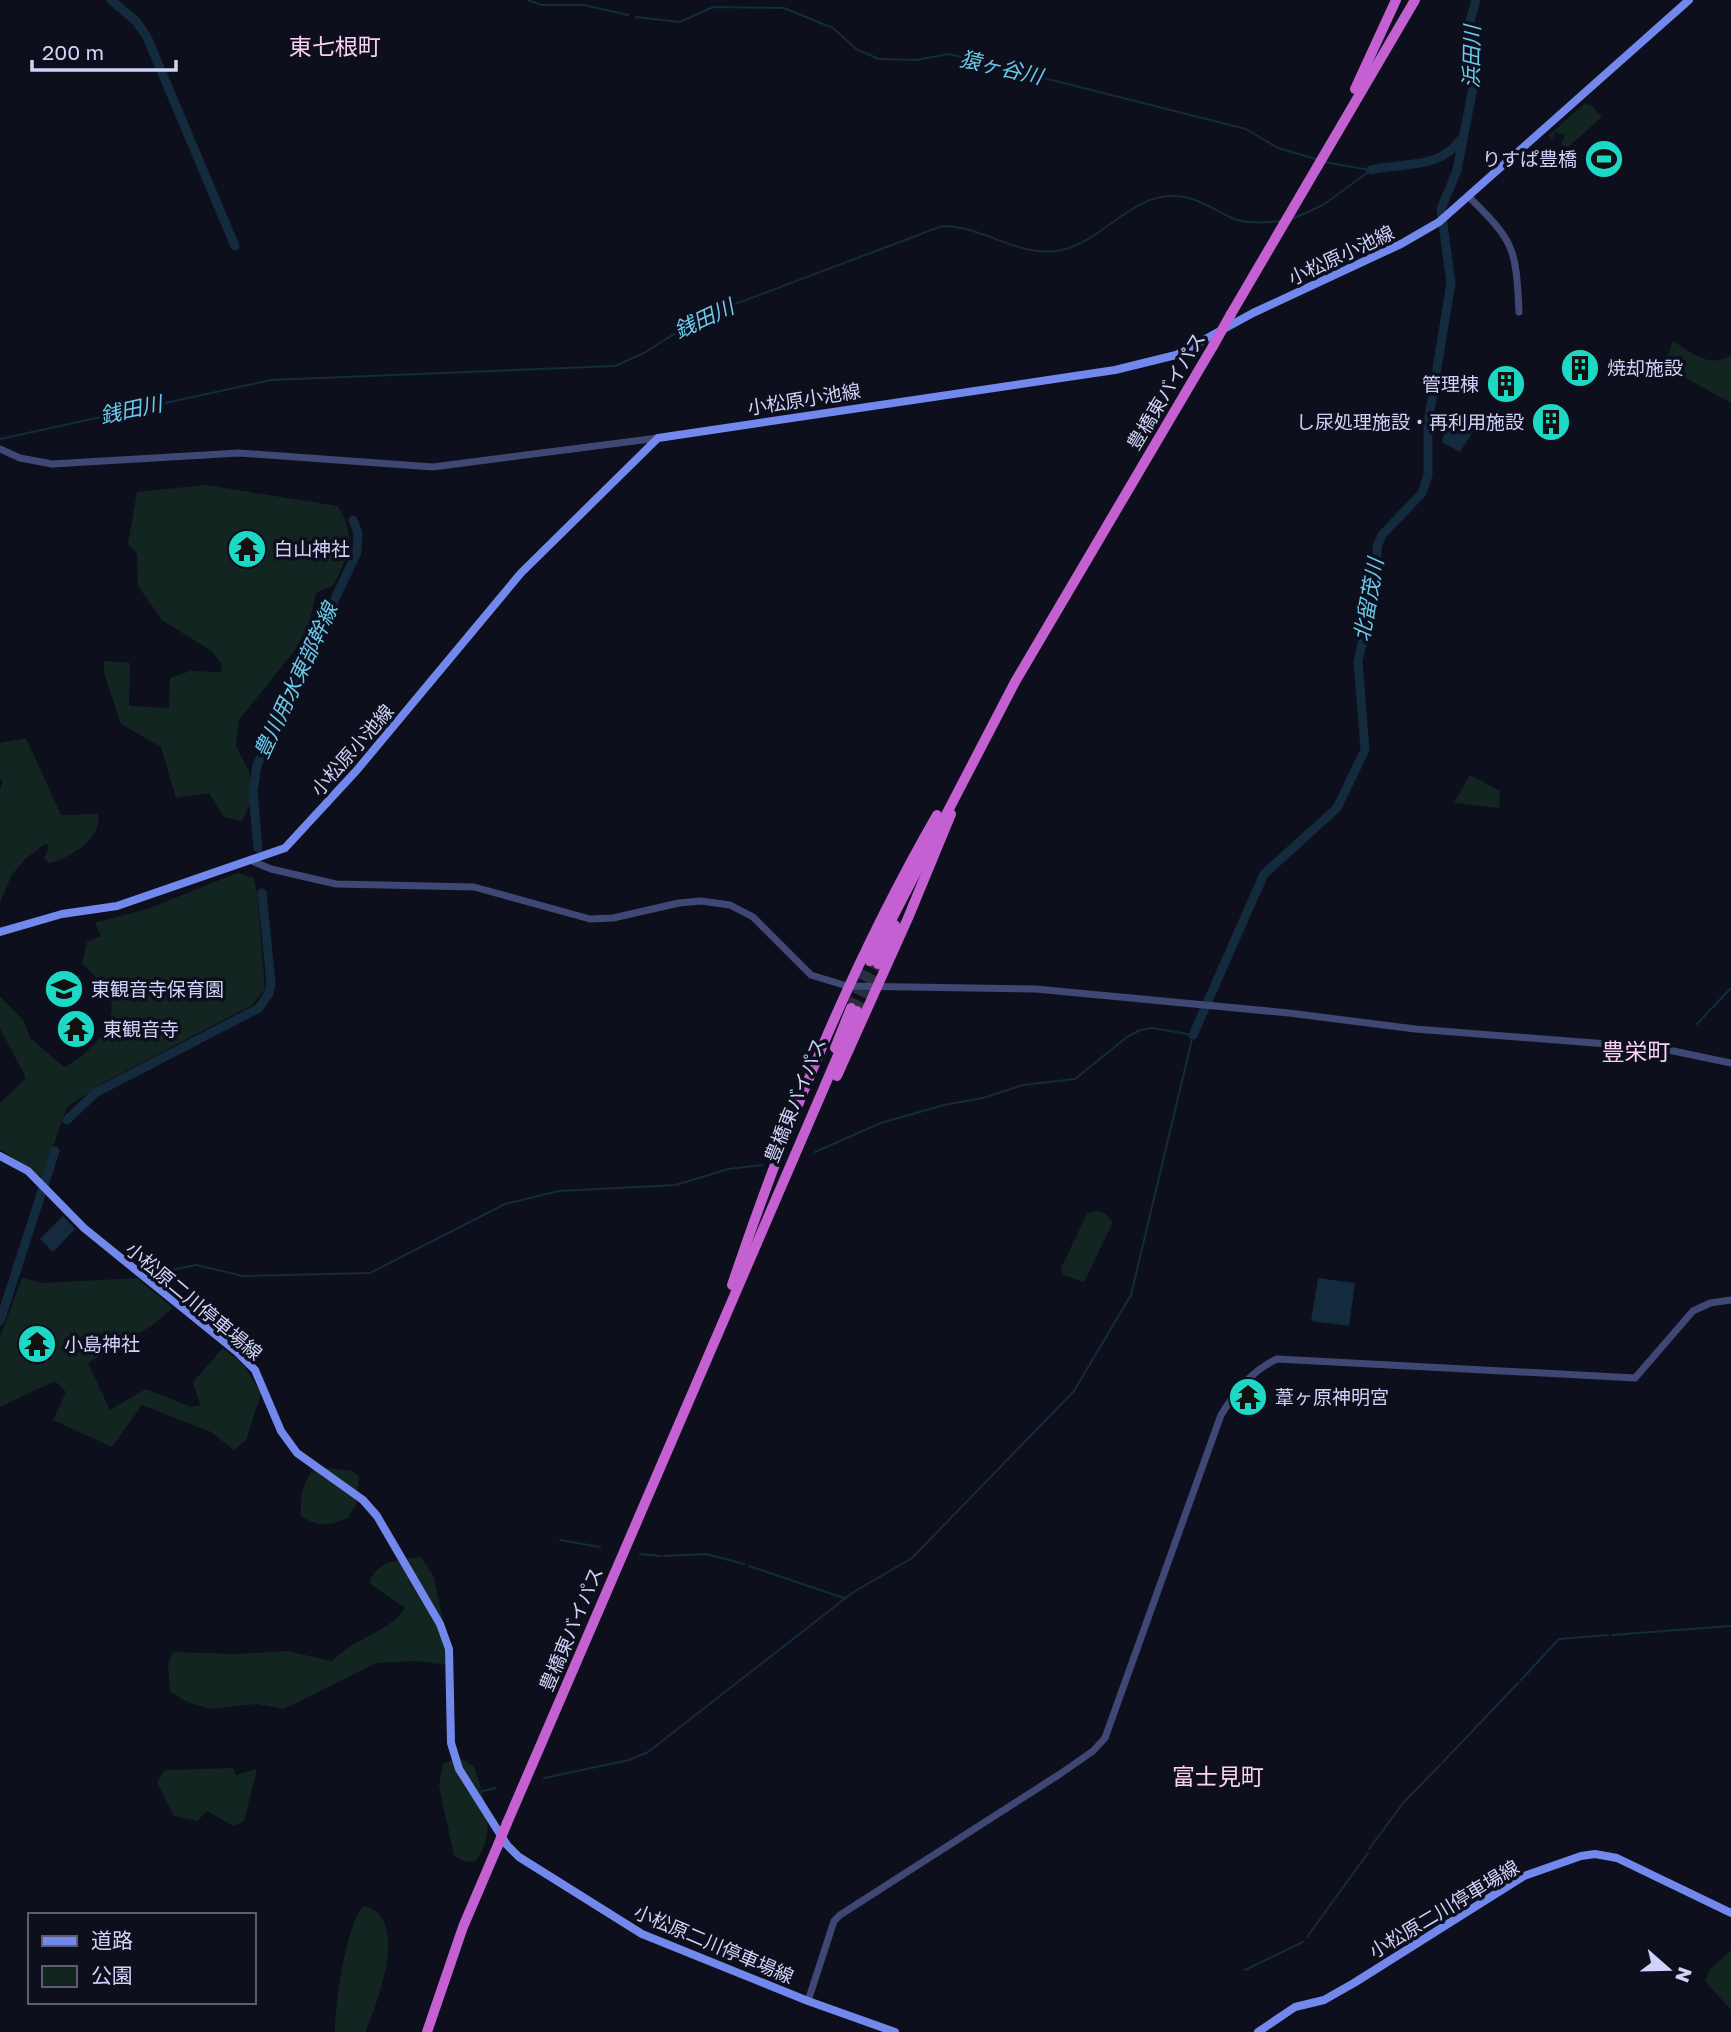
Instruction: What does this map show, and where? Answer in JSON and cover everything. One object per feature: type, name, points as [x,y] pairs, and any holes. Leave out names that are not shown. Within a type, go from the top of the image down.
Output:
[{"type":"highway","points":[[1322,155],[1396,0]]},
{"type":"highway","name":"豊橋東バイパス","points":[[977,755],[874,963],[996,716],[1048,622],[1213,346],[1413,0]]},
{"type":"highway","points":[[1379,58],[1421,0]]},
{"type":"highway","points":[[712,1345],[760,1199],[847,986],[900,879],[996,716]]},
{"type":"highway","points":[[789,1170],[856,1035],[959,794]]},
{"type":"highway","name":"豊橋東バイパス","points":[[428,2032],[463,1927],[854,1010],[789,1170],[756,1243]]},
{"type":"main road","name":"小松原小池線","points":[[0,932],[62,914],[117,906],[272,855],[296,838],[357,770],[521,573],[658,438],[1161,360],[1253,313],[1401,244],[1448,216],[1689,0]]},
{"type":"main road","name":"小松原二川停車場線","points":[[0,1156],[28,1171],[105,1246],[237,1352],[255,1370],[281,1431],[297,1453],[363,1500],[377,1516],[440,1624],[449,1649],[451,1743],[459,1769],[507,1844],[531,1866],[642,1934],[808,2001],[895,2032]]},
{"type":"main road","name":"小松原二川停車場線","points":[[1258,2032],[1295,2007],[1325,2000],[1354,1983],[1524,1876],[1581,1856],[1595,1854],[1617,1858],[1731,1913]]},
{"type":"street","points":[[1469,197],[1512,244],[1517,266],[1519,312]]},
{"type":"street","points":[[0,449],[20,458],[52,464],[239,453],[433,467],[658,438]]},
{"type":"street","points":[[252,861],[271,869],[336,884],[474,887],[590,919],[613,918],[679,903],[701,901],[730,905],[753,917],[811,975],[847,986],[1036,989],[1415,1028],[1659,1048],[1704,1055],[1731,1063]]},
{"type":"street","points":[[808,2001],[834,1921],[840,1915],[1060,1774],[1093,1751],[1105,1738],[1221,1415],[1246,1380],[1264,1365],[1278,1359],[1635,1378],[1693,1311],[1710,1303],[1731,1300]]},
{"type":"green space","points":[[1584,104],[1591,105],[1602,117],[1568,147],[1561,145],[1565,135],[1555,132],[1552,140],[1549,135]]},
{"type":"green space","points":[[1673,341],[1708,360],[1723,359],[1731,355],[1731,403],[1664,366]]},
{"type":"green space","points":[[205,485],[338,506],[349,537],[344,564],[334,585],[316,593],[309,624],[295,650],[239,720],[236,746],[249,771],[253,798],[242,821],[224,817],[209,793],[176,798],[161,747],[121,724],[104,673],[104,661],[130,663],[129,706],[169,708],[170,678],[190,671],[221,672],[222,665],[213,652],[162,620],[138,586],[137,554],[128,544],[137,492]]},
{"type":"green space","points":[[26,738],[61,815],[98,814],[98,823],[90,839],[66,857],[49,863],[44,858],[49,847],[46,843],[24,860],[11,876],[0,903],[0,790],[3,781],[0,778],[0,743]]},
{"type":"green space","points":[[1470,775],[1500,791],[1499,808],[1454,803]]},
{"type":"green space","points":[[237,873],[254,878],[257,893],[265,989],[252,1005],[101,1084],[67,1107],[42,1178],[0,1149],[0,1103],[26,1078],[0,1028],[0,996],[24,1021],[30,1038],[64,1067],[91,1048],[110,1018],[112,1007],[108,993],[82,963],[87,942],[101,936],[95,923],[150,908]]},
{"type":"green space","points":[[1096,1211],[1105,1213],[1113,1222],[1084,1282],[1063,1275],[1061,1268],[1087,1214]]},
{"type":"green space","points":[[22,1278],[43,1283],[137,1278],[173,1308],[154,1324],[88,1363],[110,1410],[146,1389],[191,1407],[200,1405],[193,1382],[223,1348],[244,1365],[261,1394],[246,1440],[234,1450],[211,1432],[142,1405],[112,1447],[53,1420],[66,1392],[55,1381],[0,1407],[0,1337]]},
{"type":"green space","points":[[316,1467],[353,1471],[359,1477],[356,1504],[348,1518],[324,1524],[301,1516],[303,1490]]},
{"type":"green space","points":[[421,1557],[434,1577],[444,1626],[452,1645],[447,1665],[417,1661],[376,1663],[284,1709],[257,1704],[210,1709],[187,1702],[170,1691],[168,1665],[173,1652],[236,1654],[287,1651],[332,1661],[351,1646],[391,1623],[405,1608],[372,1585],[370,1581],[379,1568],[398,1560]]},
{"type":"green space","points":[[459,1757],[474,1767],[487,1815],[486,1840],[482,1851],[475,1861],[466,1862],[454,1856],[439,1785],[443,1764]]},
{"type":"green space","points":[[233,1768],[236,1775],[257,1769],[244,1821],[233,1826],[207,1811],[197,1821],[174,1816],[157,1782],[165,1770]]},
{"type":"green space","points":[[364,1906],[378,1913],[386,1926],[387,1963],[377,2002],[365,2032],[335,2032],[339,1985],[347,1946],[352,1928]]},
{"type":"green space","points":[[1731,1950],[1731,2010],[1705,1981],[1709,1970]]},
{"type":"water","points":[[1448,419],[1457,424],[1472,421],[1478,424],[1460,452],[1442,442]]},
{"type":"water","points":[[63,1216],[75,1229],[53,1252],[40,1239]]},
{"type":"water","points":[[1318,1278],[1355,1283],[1349,1326],[1311,1321]]},
{"type":"waterway","name":"豊川用水東部幹線","points":[[111,0],[136,21],[147,37],[235,246]]},
{"type":"waterway","name":"猿ヶ谷川","points":[[528,0],[541,5],[584,5],[628,15]]},
{"type":"waterway","name":"北留茂川","points":[[1193,1035],[1264,874],[1337,808],[1365,750],[1358,661],[1377,579],[1377,546],[1382,535],[1422,493],[1428,475],[1428,423],[1451,283],[1441,209],[1457,170],[1473,88],[1475,67],[1470,21],[1476,0]]},
{"type":"waterway","name":"猿ヶ谷川","points":[[636,17],[680,22],[713,7],[784,8],[833,28],[856,49],[879,59],[916,60],[949,54],[1246,129],[1278,148],[1316,159]]},
{"type":"waterway","name":"浜田川","points":[[1371,170],[1432,160],[1443,156],[1461,139]]},
{"type":"waterway","name":"猿ヶ谷川","points":[[1324,162],[1370,170]]},
{"type":"waterway","name":"銭田川","points":[[1292,219],[1323,205],[1371,170]]},
{"type":"waterway","name":"銭田川","points":[[0,439],[271,380],[615,366],[644,353],[701,317],[942,226],[958,227],[1016,246],[1046,252],[1076,245],[1143,203],[1172,196],[1203,203],[1243,221],[1280,221]]},
{"type":"waterway","name":"豊川用水東部幹線","points":[[258,848],[253,792],[257,765],[357,552],[358,533],[353,520]]},
{"type":"waterway","name":"豊川用水東部幹線","points":[[67,1120],[95,1093],[259,1008],[269,993],[271,983],[262,893]]},
{"type":"waterway","points":[[1697,1024],[1731,988]]},
{"type":"waterway","points":[[544,1778],[629,1760],[648,1752],[852,1593],[912,1558],[1074,1391],[1131,1295],[1193,1035],[1153,1028],[1140,1030],[1127,1037],[1075,1079],[1023,1085],[983,1098],[944,1105],[881,1123],[815,1152]]},
{"type":"waterway","name":"豊川用水東部幹線","points":[[0,1321],[55,1151]]},
{"type":"waterway","points":[[147,1275],[196,1265],[243,1276],[370,1273],[505,1204],[559,1191],[676,1185],[728,1169],[763,1165]]},
{"type":"waterway","points":[[560,1540],[600,1547]]},
{"type":"waterway","points":[[640,1554],[661,1556]]},
{"type":"waterway","points":[[664,1556],[706,1554],[744,1564]]},
{"type":"waterway","points":[[749,1566],[844,1598]]},
{"type":"waterway","points":[[1612,1635],[1731,1626]]},
{"type":"waterway","points":[[1521,1680],[1559,1639],[1608,1635]]},
{"type":"waterway","points":[[1442,1763],[1518,1683]]},
{"type":"waterway","points":[[1369,1849],[1403,1803],[1440,1765]]},
{"type":"waterway","points":[[483,1791],[496,1788]]},
{"type":"waterway","points":[[1307,1937],[1368,1853]]},
{"type":"waterway","points":[[1245,1970],[1303,1942]]},
{"type":"tunnel","points":[[851,1008],[870,961]]},
{"type":"tunnel","points":[[857,1011],[878,964]]},
{"type":"place","name":"りすぱ豊橋","points":[[1604,159]]},
{"type":"place","name":"焼却施設","points":[[1580,368]]},
{"type":"place","name":"管理棟","points":[[1506,384]]},
{"type":"place","name":"し尿処理施設・再利用施設","points":[[1551,422]]},
{"type":"place","name":"白山神社","points":[[247,549]]},
{"type":"place","name":"東観音寺保育園","points":[[64,989]]},
{"type":"place","name":"東観音寺","points":[[76,1029]]},
{"type":"place","name":"小島神社","points":[[37,1344]]},
{"type":"place","name":"葦ヶ原神明宮","points":[[1248,1397]]},
{"type":"district","name":"東七根町","points":[[335,47]]},
{"type":"district","name":"豊栄町","points":[[1636,1052]]},
{"type":"district","name":"富士見町","points":[[1218,1777]]}]
